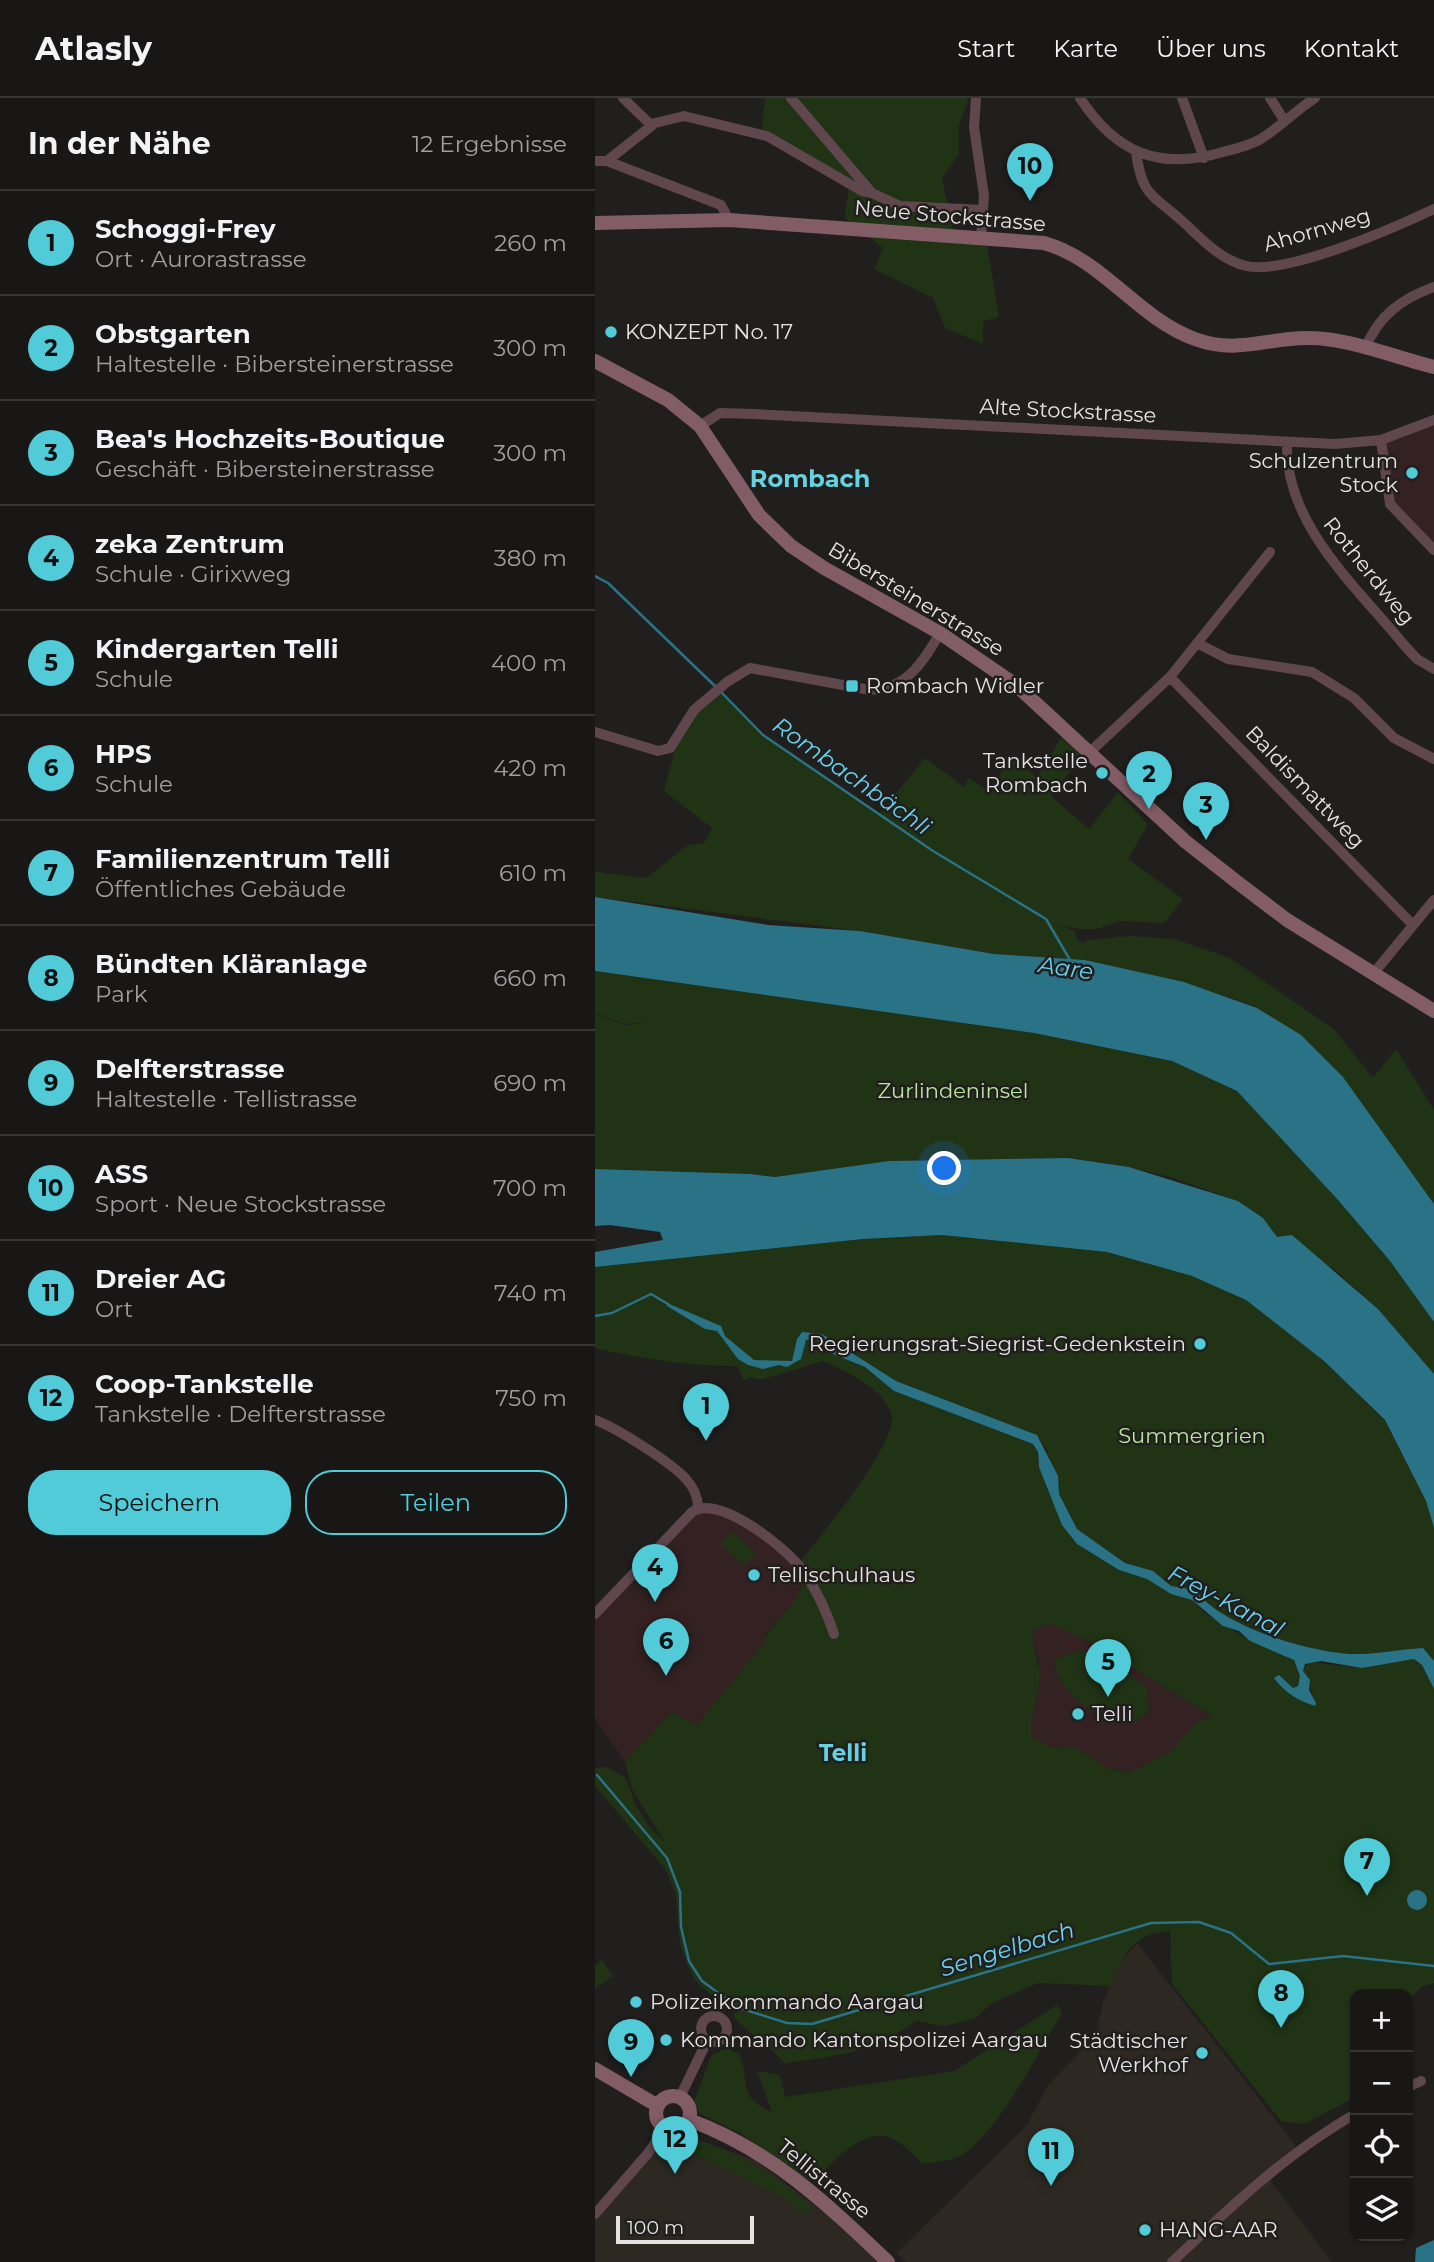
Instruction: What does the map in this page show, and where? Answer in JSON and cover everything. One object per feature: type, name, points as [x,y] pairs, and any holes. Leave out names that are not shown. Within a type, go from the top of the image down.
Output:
[{"type":"main road","name":"Neue Stockstrasse","points":[[595,223],[729,220],[1044,243],[1071,252],[1100,272],[1151,316],[1176,332],[1207,343],[1245,347],[1310,338],[1365,349],[1434,368]]},
{"type":"main road","name":"Bibersteinerstrasse","points":[[595,361],[668,400],[701,426],[715,443],[747,499],[782,538],[815,564],[940,633],[1021,688],[1220,870],[1287,920],[1434,1011]]},
{"type":"main road","points":[[595,2069],[658,2106]]},
{"type":"main road","points":[[667,2097],[680,2097],[689,2107],[689,2120],[677,2130],[665,2128],[658,2120],[658,2106],[667,2097]]},
{"type":"main road","name":"Tellistrasse","points":[[689,2120],[746,2146],[783,2168],[825,2202],[888,2262]]},
{"type":"street","points":[[623,98],[651,125]]},
{"type":"street","points":[[791,98],[872,193]]},
{"type":"street","points":[[976,98],[974,127],[983,210],[981,238]]},
{"type":"street","points":[[1080,98],[1101,127],[1136,152],[1174,160],[1204,158],[1260,140],[1315,98]]},
{"type":"street","points":[[1182,98],[1204,158]]},
{"type":"street","points":[[1270,98],[1284,120]]},
{"type":"street","points":[[607,161],[651,125],[671,117],[684,116],[767,136],[862,191],[900,206],[983,210]]},
{"type":"street","name":"Ahornweg","points":[[1136,152],[1142,187],[1226,257],[1247,266],[1274,265],[1302,258],[1363,239],[1434,209]]},
{"type":"street","points":[[595,161],[607,161],[721,205],[729,220]]},
{"type":"street","points":[[1365,349],[1371,333],[1391,309],[1434,287]]},
{"type":"street","name":"Alte Stockstrasse","points":[[701,426],[720,413],[1335,444],[1381,440],[1434,420]]},
{"type":"street","points":[[1381,440],[1389,503],[1434,550]]},
{"type":"street","name":"Rotherdweg","points":[[1287,442],[1293,489],[1308,527],[1404,645],[1417,659],[1434,669]]},
{"type":"street","points":[[1090,752],[1170,677],[1270,552]]},
{"type":"street","points":[[595,732],[662,751],[675,743],[686,719],[715,692],[750,668],[870,690],[886,689],[912,674],[940,633]]},
{"type":"street","points":[[1199,643],[1229,659],[1312,672],[1354,698],[1394,738],[1434,759]]},
{"type":"street","name":"Baldismattweg","points":[[1170,677],[1413,925]]},
{"type":"street","points":[[1373,974],[1434,900]]},
{"type":"street","points":[[595,1420],[609,1425],[685,1477],[698,1498],[698,1508],[595,1614]]},
{"type":"street","points":[[698,1508],[715,1508],[740,1519],[798,1564],[825,1608],[834,1634]]},
{"type":"street","points":[[595,1598],[605,1606]]},
{"type":"street","points":[[680,2097],[707,2041]]},
{"type":"street","points":[[1413,2085],[1421,2081]]},
{"type":"street","points":[[1172,2262],[1300,2149],[1353,2115]]},
{"type":"street","points":[[595,2214],[649,2152],[665,2128]]},
{"type":"shaded area","name":"Schulzentrum Stock","points":[[1434,424],[1434,543],[1395,503],[1384,443]]},
{"type":"shaded area","points":[[698,1508],[740,1519],[798,1564],[803,1585],[792,1605],[763,1637],[766,1641],[696,1727],[672,1712],[625,1762],[595,1718],[595,1614]]},
{"type":"shaded area","points":[[1050,1623],[1103,1649],[1212,1716],[1196,1723],[1171,1752],[1131,1772],[1109,1769],[1076,1748],[1051,1747],[1032,1737],[1031,1709],[1039,1682],[1039,1660],[1032,1642],[1033,1631]]},
{"type":"shaded area","points":[[1137,1943],[1296,2146],[1264,2172],[1332,2262],[906,2262],[897,2253],[1027,2125],[1048,2085],[1095,2040],[1103,2002],[1118,1965]]},
{"type":"shaded area","points":[[687,2136],[755,2160],[860,2240],[882,2262],[595,2262],[595,2214],[638,2165],[672,2140]]},
{"type":"green space","points":[[765,98],[969,98],[959,125],[959,154],[942,179],[956,242],[987,244],[999,317],[983,321],[983,344],[945,328],[933,298],[874,269],[883,248],[845,218],[849,184],[762,128]]},
{"type":"green space","points":[[720,693],[763,735],[879,814],[925,758],[964,787],[969,778],[990,792],[1010,757],[1037,777],[1062,737],[1082,756],[1051,796],[1089,829],[1118,792],[1148,824],[1128,859],[1183,899],[1164,923],[1120,921],[1097,929],[1077,929],[1058,924],[1074,931],[1078,941],[1085,943],[1086,940],[1131,936],[1175,939],[1230,958],[1334,1029],[1373,1078],[1396,1049],[1434,1110],[1434,1204],[1343,1077],[1257,1007],[1184,982],[1085,960],[994,954],[860,931],[595,897],[595,872],[646,878],[688,845],[704,843],[712,828],[664,791],[681,726]]},
{"type":"green space","name":"Zurlindeninsel","points":[[595,971],[1034,1033],[1172,1061],[1237,1091],[1338,1200],[1390,1261],[1434,1322],[1434,1374],[1378,1309],[1334,1269],[1277,1238],[1263,1218],[1238,1201],[1170,1177],[1129,1167],[1068,1158],[889,1161],[775,1177],[595,1169],[595,1014],[625,1025],[652,1022],[625,1024],[595,1013]]},
{"type":"green space","name":"Summergrien","points":[[942,1235],[1107,1252],[1192,1276],[1246,1300],[1324,1361],[1385,1421],[1426,1501],[1434,1528],[1434,1661],[1423,1648],[1364,1654],[1345,1653],[1273,1637],[1226,1616],[1196,1590],[1171,1586],[1152,1571],[1125,1563],[1077,1529],[1059,1494],[1048,1452],[1037,1435],[896,1381],[822,1334],[802,1332],[797,1339],[792,1361],[768,1362],[763,1369],[801,1359],[806,1340],[816,1339],[833,1354],[865,1367],[894,1391],[1033,1444],[1038,1452],[1037,1461],[1048,1490],[1077,1544],[1119,1570],[1147,1579],[1171,1594],[1192,1600],[1205,1613],[1243,1636],[1294,1660],[1300,1676],[1298,1686],[1293,1688],[1279,1675],[1286,1687],[1303,1702],[1315,1706],[1316,1703],[1303,1671],[1309,1662],[1362,1668],[1414,1659],[1422,1665],[1434,1689],[1434,1983],[1421,1987],[1413,1996],[1413,1989],[1350,1989],[1350,2100],[1304,2124],[1281,2121],[1172,1984],[1170,1931],[1148,1936],[1131,1947],[1111,1986],[1038,1983],[992,2003],[976,2018],[945,2026],[915,2021],[886,2040],[870,2046],[819,2059],[784,2063],[733,2015],[740,2007],[726,1995],[717,2001],[695,1980],[680,1943],[676,1895],[666,1870],[595,1786],[595,1768],[607,1767],[626,1778],[635,1804],[649,1826],[665,1843],[633,1791],[625,1762],[672,1712],[696,1726],[766,1641],[763,1638],[792,1605],[803,1585],[798,1564],[872,1465],[891,1425],[891,1412],[871,1387],[823,1361],[760,1380],[750,1377],[744,1381],[737,1366],[666,1361],[595,1348],[595,1267],[863,1239]],"holes":[[[1050,1623],[1103,1649],[1212,1716],[1196,1723],[1170,1752],[1131,1772],[1109,1769],[1076,1748],[1051,1747],[1032,1737],[1040,1674],[1033,1631]]]},
{"type":"green space","points":[[733,1531],[756,1554],[744,1566],[721,1544]]},
{"type":"green space","points":[[1082,1650],[1125,1670],[1147,1688],[1149,1710],[1137,1720],[1124,1722],[1109,1720],[1080,1702],[1059,1676],[1054,1663],[1058,1658]]},
{"type":"green space","points":[[602,1960],[613,1976],[595,1989],[595,1965]]},
{"type":"green space","points":[[1057,2005],[1062,2013],[1006,2107],[978,2141],[964,2154],[955,2158],[923,2164],[897,2141],[885,2136],[873,2137],[862,2140],[840,2155],[814,2183],[743,2135],[699,2113],[694,2102],[711,2056],[726,2048],[739,2054],[746,2088],[753,2100],[772,2112],[757,2071],[780,2075],[785,2097],[954,2071]]},
{"type":"green space","points":[[678,2139],[714,2146],[750,2162],[812,2208],[804,2216],[782,2196],[685,2150],[671,2149],[672,2141]]},
{"type":"water","name":"Aare","points":[[595,897],[768,925],[860,931],[994,954],[1085,960],[1184,982],[1257,1008],[1301,1035],[1343,1077],[1434,1204],[1434,1322],[1390,1261],[1338,1200],[1237,1091],[1172,1061],[1034,1033],[595,971]]},
{"type":"water","points":[[1068,1158],[1129,1167],[1238,1201],[1263,1218],[1277,1237],[1292,1235],[1378,1309],[1434,1374],[1434,1528],[1426,1501],[1385,1420],[1324,1361],[1246,1300],[1192,1276],[1107,1252],[942,1235],[863,1239],[595,1267],[595,1252],[663,1240],[660,1232],[610,1225],[595,1226],[595,1169],[775,1177],[889,1161]]},
{"type":"water","name":"Frey-Kanal","points":[[667,1303],[721,1326],[725,1336],[754,1360],[792,1361],[797,1339],[802,1332],[822,1334],[896,1381],[1037,1435],[1058,1476],[1059,1494],[1077,1529],[1125,1563],[1153,1571],[1171,1586],[1196,1590],[1226,1616],[1272,1637],[1345,1653],[1364,1654],[1423,1648],[1434,1661],[1434,1689],[1422,1665],[1414,1659],[1362,1668],[1321,1661],[1305,1664],[1303,1671],[1310,1680],[1309,1690],[1315,1706],[1298,1699],[1274,1678],[1279,1675],[1293,1688],[1298,1686],[1300,1676],[1294,1660],[1250,1641],[1239,1631],[1223,1626],[1192,1600],[1171,1594],[1147,1579],[1119,1570],[1077,1544],[1062,1525],[1039,1467],[1038,1452],[1033,1444],[894,1391],[865,1367],[833,1354],[816,1339],[806,1340],[801,1359],[787,1367],[779,1365],[763,1369],[748,1365],[738,1359],[717,1331],[705,1329],[667,1306]]},
{"type":"water","points":[[1417,1890],[1424,1893],[1427,1900],[1424,1907],[1417,1910],[1410,1907],[1407,1900],[1410,1893]]},
{"type":"water","points":[[1434,2240],[1434,2262],[1415,2262],[1416,2248]]},
{"type":"waterway","name":"Rombachbächli","points":[[595,576],[608,583],[717,688]]},
{"type":"waterway","name":"Rombachbächli","points":[[722,693],[763,735],[933,851],[1046,919],[1070,960]]},
{"type":"waterway","name":"Frey-Kanal","points":[[595,1316],[612,1313],[651,1294],[668,1304]]},
{"type":"waterway","name":"Sengelbach","points":[[597,1775],[667,1858],[680,1892],[681,1927],[689,1961],[702,1981],[739,2008],[787,2023],[812,2024],[1151,1923],[1199,1922],[1231,1933],[1269,1964],[1343,1956],[1434,1966]]},
{"type":"place","name":"ASS","points":[[1030,201]]},
{"type":"place","name":"KONZEPT No. 17","points":[[611,332]]},
{"type":"place","name":"Schulzentrum Stock","points":[[1412,473]]},
{"type":"place","name":"Rombach Widler","points":[[852,686]]},
{"type":"place","name":"Tankstelle Rombach","points":[[1102,773]]},
{"type":"place","name":"Obstgarten","points":[[1149,809]]},
{"type":"place","name":"Bea's Hochzeits-Boutique","points":[[1206,840]]},
{"type":"place","name":"Regierungsrat-Siegrist-Gedenkstein","points":[[1200,1344]]},
{"type":"place","name":"Schoggi-Frey","points":[[706,1441]]},
{"type":"place","name":"Tellischulhaus","points":[[754,1575]]},
{"type":"place","name":"zeka Zentrum","points":[[655,1602]]},
{"type":"place","name":"HPS","points":[[666,1676]]},
{"type":"place","name":"Kindergarten Telli","points":[[1108,1697]]},
{"type":"place","name":"Telli","points":[[1078,1714]]},
{"type":"place","name":"Familienzentrum Telli","points":[[1367,1896]]},
{"type":"place","name":"Polizeikommando Aargau","points":[[636,2002]]},
{"type":"place","name":"Bündten Kläranlage","points":[[1281,2028]]},
{"type":"place","name":"Kommando Kantonspolizei Aargau","points":[[666,2040]]},
{"type":"place","name":"Städtischer Werkhof","points":[[1202,2053]]},
{"type":"place","name":"Delfterstrasse","points":[[631,2077]]},
{"type":"place","name":"Coop-Tankstelle","points":[[675,2174]]},
{"type":"place","name":"Dreier AG","points":[[1051,2186]]},
{"type":"place","name":"HANG-AAR","points":[[1145,2230]]},
{"type":"district","name":"Rombach","points":[[810,479]]},
{"type":"district","name":"Telli","points":[[843,1753]]}]
